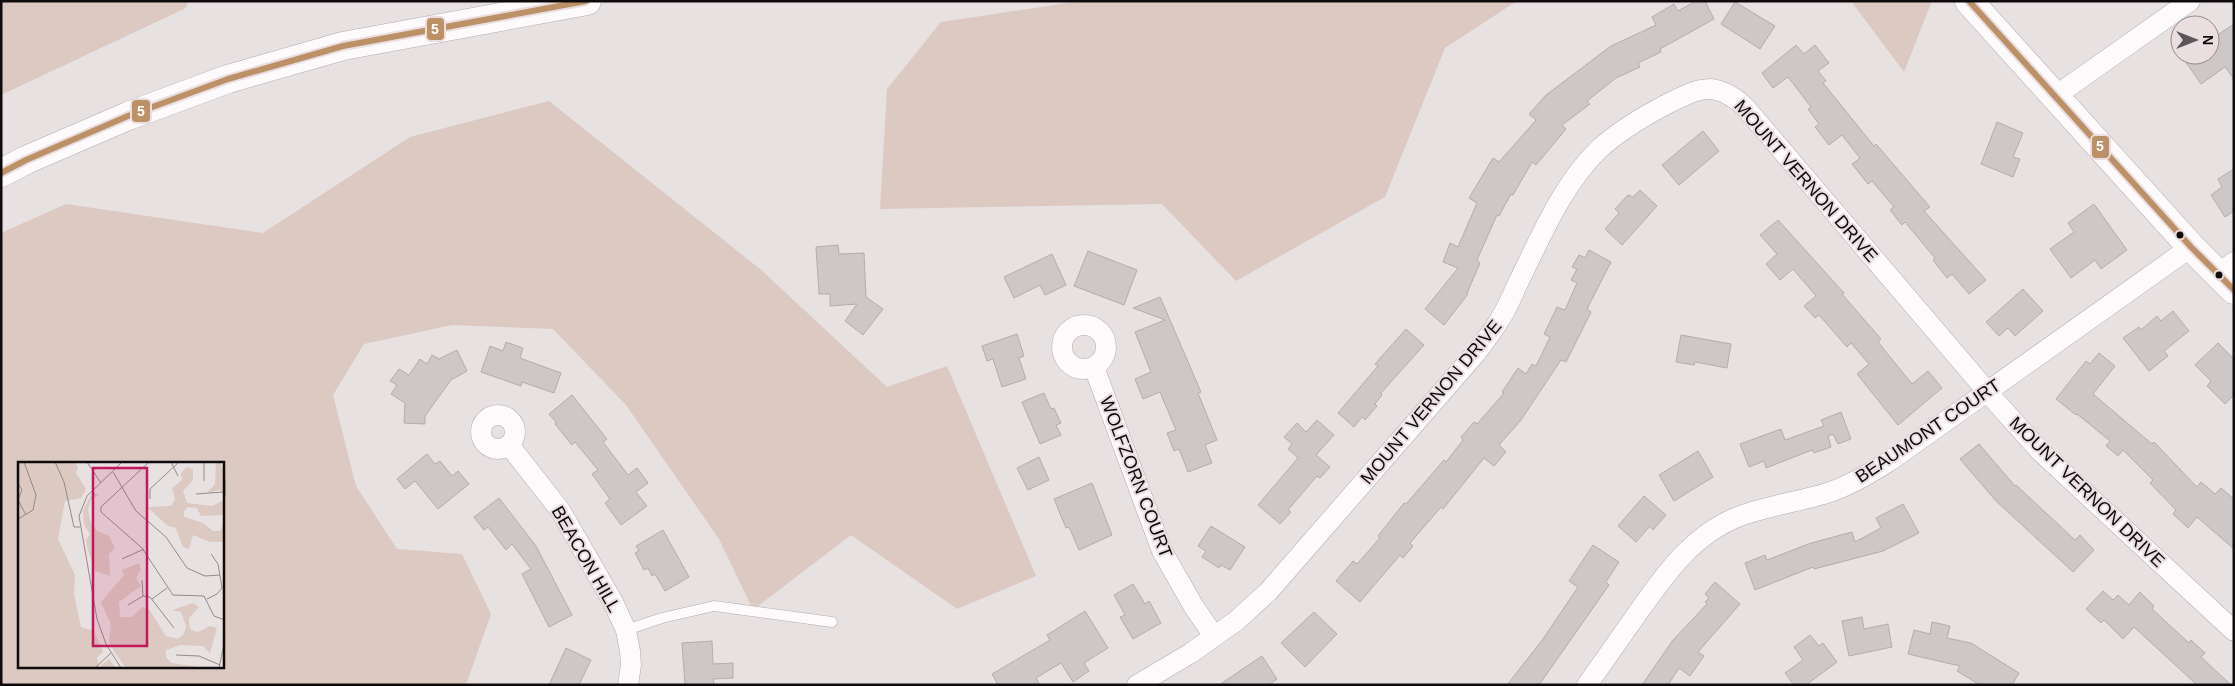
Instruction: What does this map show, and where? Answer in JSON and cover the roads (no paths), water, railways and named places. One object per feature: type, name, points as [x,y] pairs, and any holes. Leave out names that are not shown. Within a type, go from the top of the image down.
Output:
[{"type":"main road","points":[[1,173],[26,160],[128,116],[228,79],[343,46],[587,1]]},
{"type":"main road","points":[[1970,1],[2191,248],[2228,276]]},
{"type":"street","points":[[2054,97],[2190,1]]},
{"type":"street","name":"MOUNT VERNON DRIVE","points":[[1137,685],[1191,652],[1236,621],[1268,592],[1476,353],[1501,318],[1552,214],[1574,178],[1598,150],[1622,130],[1648,113],[1685,95],[1705,88],[1721,90],[1730,94],[1744,106],[2041,452],[2234,631]]},
{"type":"street","name":"BEAUMONT COURT","points":[[1587,685],[1671,567],[1691,546],[1716,528],[1739,516],[1826,493],[1866,475],[1988,392],[2191,248]]},
{"type":"street","name":"WOLFZORN COURT","points":[[1094,367],[1162,551],[1194,607],[1214,636]]},
{"type":"street","name":"BEACON HILL","points":[[509,446],[560,510],[591,561],[626,630],[631,665],[628,685]]},
{"type":"lane","points":[[626,630],[662,618],[714,606],[832,622]]}]
